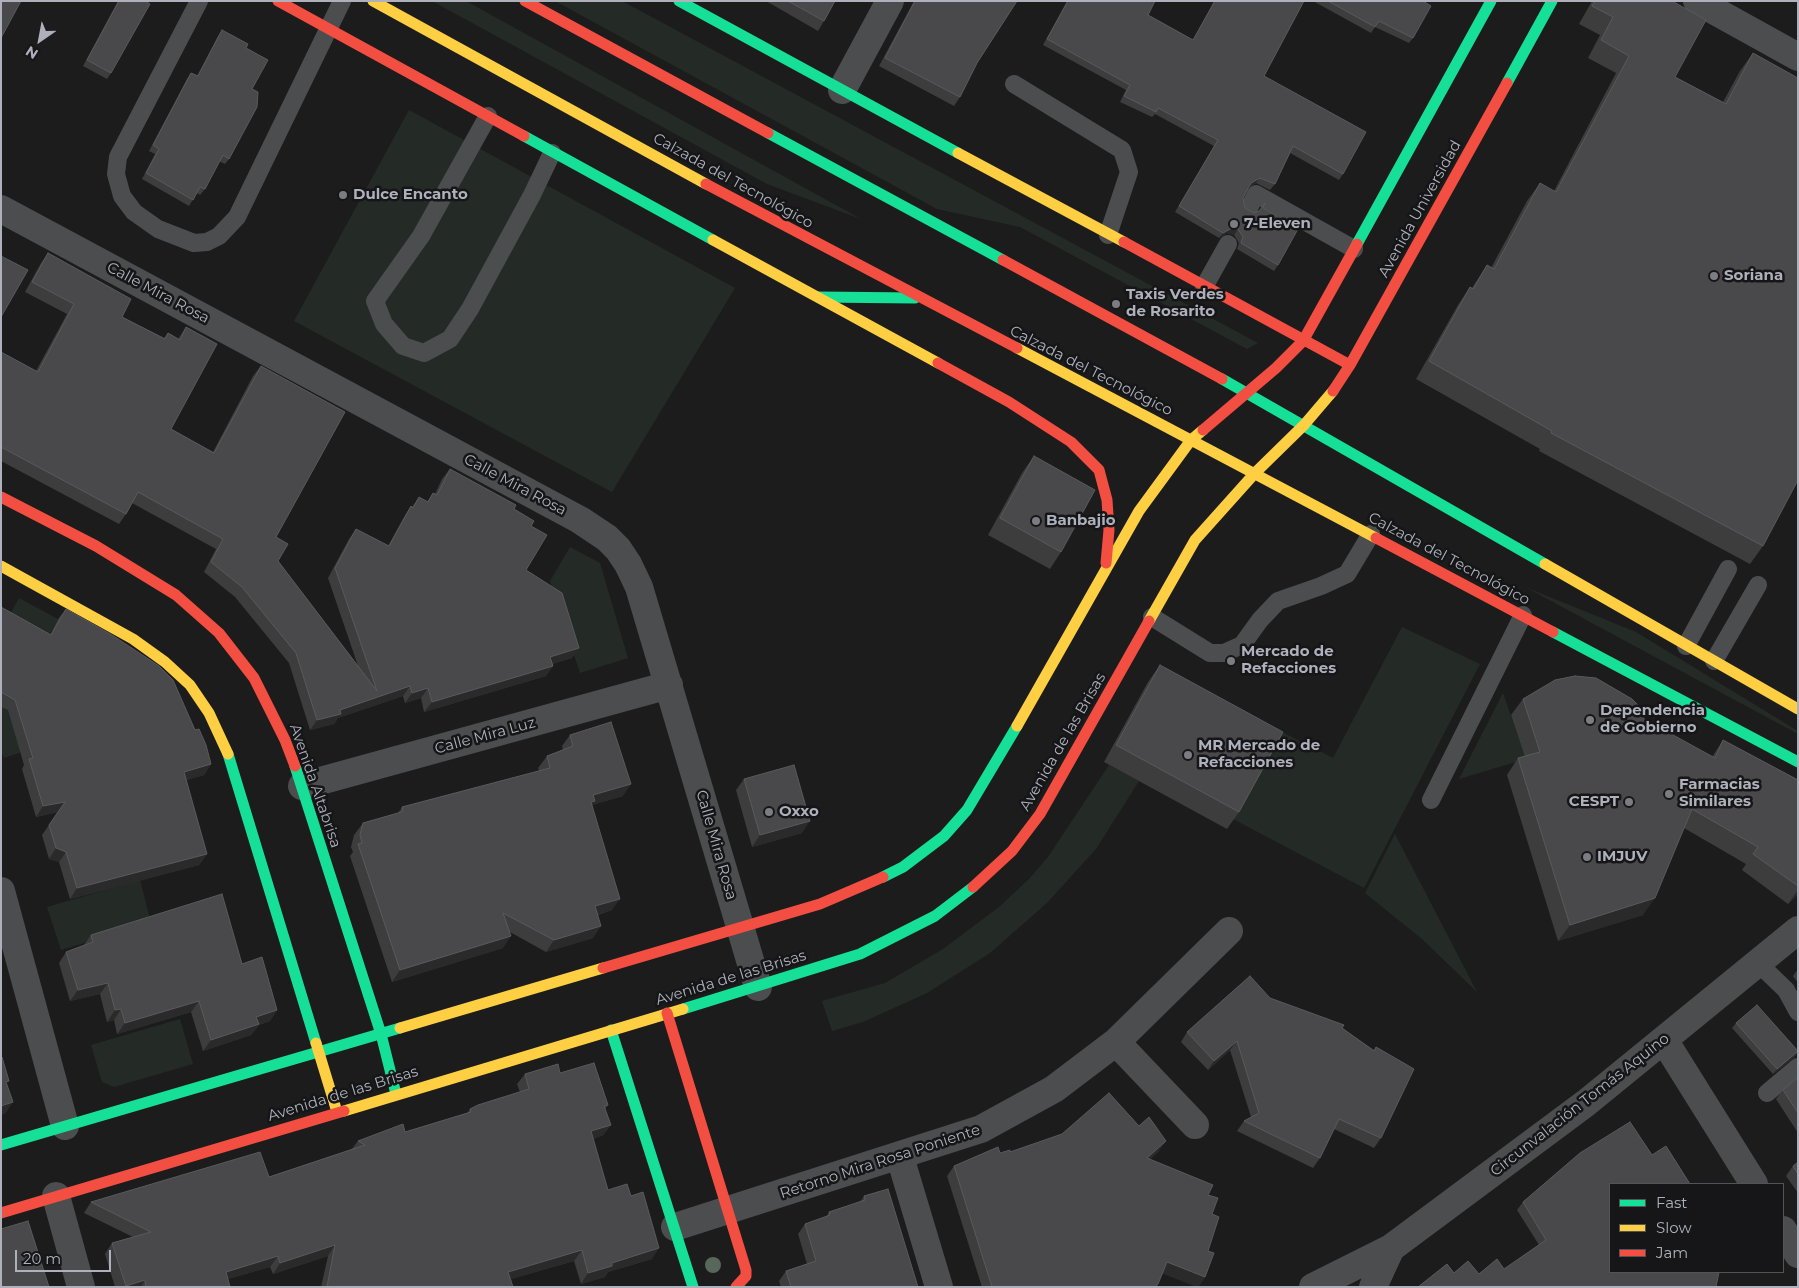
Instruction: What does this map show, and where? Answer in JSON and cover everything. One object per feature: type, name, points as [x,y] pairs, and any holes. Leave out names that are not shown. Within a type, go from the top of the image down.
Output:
[{"type":"street","points":[[278,1],[1009,402],[1071,442],[1099,470],[1107,500],[1109,530],[1105,571]]},
{"type":"street","name":"Calzada del Tecnológico","points":[[373,1],[774,221],[1255,473],[1798,762]]},
{"type":"street","points":[[525,1],[1246,392],[1798,710]]},
{"type":"street","points":[[679,1],[1350,365]]},
{"type":"street","points":[[842,90],[890,1]]},
{"type":"street","points":[[1,1145],[820,904],[858,889],[903,866],[944,836],[967,810],[987,779],[1139,511],[1191,440],[1276,368],[1303,341],[1491,1]]},
{"type":"street","name":"Avenida Universidad","points":[[1255,473],[1304,425],[1334,389],[1350,365],[1552,1]]},
{"type":"street","points":[[1697,1],[1798,57]]},
{"type":"street","name":"Calle Mira Rosa","points":[[1,209],[562,511],[607,538],[628,564],[639,587],[758,986]]},
{"type":"street","points":[[819,297],[921,298]]},
{"type":"street","name":"Avenida de las Brisas","points":[[1,1212],[860,954],[935,916],[973,887],[1012,851],[1040,814],[1195,540],[1255,473]]},
{"type":"street","name":"Avenida Altabrisa","points":[[1,496],[96,546],[176,595],[219,633],[254,678],[285,740],[302,786],[381,1034],[396,1094]]},
{"type":"street","points":[[1,566],[133,639],[165,662],[190,685],[210,713],[224,743],[239,790],[337,1112]]},
{"type":"street","name":"Calle Mira Luz","points":[[302,786],[669,685]]},
{"type":"street","points":[[1,891],[65,1126]]},
{"type":"street","name":"Circunvalación Tomás Aquino","points":[[1372,1287],[1391,1248],[1586,1103],[1798,930]]},
{"type":"street","name":"Retorno Mira Rosa Poniente","points":[[675,1227],[900,1157],[981,1129],[1054,1089],[1116,1042],[1228,931]]},
{"type":"street","points":[[667,1013],[746,1270],[739,1283]]},
{"type":"street","points":[[611,1030],[693,1287]]},
{"type":"street","points":[[1664,1040],[1753,1183]]},
{"type":"street","points":[[1116,1042],[1195,1125]]},
{"type":"street","points":[[900,1157],[939,1287]]},
{"type":"street","points":[[56,1196],[81,1287]]},
{"type":"street","points":[[1784,1232],[1798,1254]]},
{"type":"street","points":[[1313,1287],[1391,1248]]},
{"type":"lane","points":[[199,1],[118,158],[116,174],[122,196],[134,212],[158,229],[194,243],[208,242],[219,236],[237,217],[342,1]]},
{"type":"lane","points":[[1014,84],[1122,150],[1129,172],[1108,235]]},
{"type":"lane","points":[[488,116],[421,236],[375,301],[384,324],[403,346],[424,352],[450,339],[470,309],[532,195],[552,153]]},
{"type":"lane","points":[[1249,208],[1256,194],[1354,249]]},
{"type":"lane","points":[[1204,287],[1228,244]]},
{"type":"lane","points":[[1152,617],[1210,653],[1224,654],[1242,645],[1260,620],[1278,601],[1321,586],[1347,574],[1370,534]]},
{"type":"lane","points":[[1686,646],[1728,569]]},
{"type":"lane","points":[[1714,661],[1758,585]]},
{"type":"lane","points":[[1431,800],[1523,615]]},
{"type":"lane","points":[[1758,963],[1786,990],[1798,1012]]},
{"type":"lane","points":[[1767,1093],[1798,1066]]},
{"type":"shaded area","points":[[432,1],[466,1],[861,219],[767,184]]},
{"type":"shaded area","points":[[555,1],[622,1],[1258,343],[1247,349],[1020,227],[937,209]]},
{"type":"shaded area","points":[[409,110],[735,288],[612,492],[294,321]]},
{"type":"shaded area","points":[[570,547],[600,563],[628,658],[580,673],[550,581]]},
{"type":"shaded area","points":[[1525,587],[1636,632],[1798,731],[1798,734]]},
{"type":"shaded area","points":[[19,598],[58,619],[7,710],[80,688],[93,728],[4,758],[1,751],[1,630]]},
{"type":"shaded area","points":[[1402,627],[1480,664],[1364,888],[1233,819],[1280,731],[1333,758]]},
{"type":"shaded area","points":[[1503,693],[1526,759],[1459,779]]},
{"type":"shaded area","points":[[1109,765],[1139,781],[1096,849],[1047,903],[990,953],[927,993],[863,1022],[832,1031],[822,1001],[885,983],[943,949],[999,907],[1029,879],[1048,857]]},
{"type":"shaded area","points":[[1395,834],[1477,992],[1422,939],[1365,893]]},
{"type":"shaded area","points":[[140,880],[151,923],[61,950],[47,907]]},
{"type":"shaded area","points":[[180,1019],[193,1064],[114,1087],[102,1082],[91,1045]]},
{"type":"building","points":[[1,1],[21,1],[1,38]]},
{"type":"building","points":[[119,1],[145,1],[150,4],[111,73],[87,60]]},
{"type":"building","points":[[788,1],[835,1],[824,21]]},
{"type":"building","points":[[915,1],[1017,1],[977,63],[960,97],[885,58]]},
{"type":"building","points":[[1068,1],[1155,1],[1148,15],[1193,40],[1215,1],[1304,1],[1264,76],[1366,132],[1343,174],[1293,146],[1275,184],[1260,178],[1251,183],[1243,198],[1245,208],[1254,213],[1259,211],[1265,203],[1263,208],[1298,229],[1278,265],[1241,243],[1243,237],[1238,229],[1232,228],[1223,233],[1179,206],[1218,140],[1158,108],[1156,112],[1124,96],[1130,85],[1047,39]]},
{"type":"building","points":[[1328,1],[1423,1],[1431,6],[1413,38],[1379,21],[1375,27]]},
{"type":"building","points":[[1595,1],[1672,1],[1706,20],[1675,77],[1726,104],[1753,53],[1798,78],[1798,480],[1763,546],[1551,433],[1552,431],[1429,361],[1470,287],[1473,289],[1487,265],[1494,269],[1540,183],[1556,192],[1629,56],[1601,40],[1613,17],[1592,6]]},
{"type":"building","points":[[222,30],[248,44],[246,48],[268,60],[252,89],[258,92],[257,107],[229,159],[223,155],[205,189],[200,187],[193,200],[146,173],[159,149],[153,145],[191,73],[198,76]]},
{"type":"building","points":[[48,253],[131,299],[122,317],[165,339],[168,333],[180,340],[186,327],[217,344],[171,429],[214,453],[261,366],[345,412],[276,537],[288,544],[278,561],[377,691],[335,568],[356,529],[389,546],[411,506],[413,508],[419,497],[428,502],[433,493],[437,495],[450,469],[516,505],[514,509],[534,521],[531,526],[547,535],[526,570],[562,593],[579,648],[550,657],[553,666],[432,702],[428,688],[412,693],[410,686],[340,710],[341,714],[317,720],[296,653],[242,587],[211,562],[223,539],[138,492],[126,514],[1,447],[1,352],[38,372],[74,304],[32,282]]},
{"type":"building","points":[[1,256],[28,270],[1,317]]},
{"type":"building","name":"Banbajio","points":[[1034,456],[1095,490],[1061,552],[1000,518]]},
{"type":"building","points":[[1,607],[51,635],[66,609],[112,635],[159,666],[173,680],[195,730],[199,729],[211,764],[184,772],[207,854],[77,888],[66,852],[56,848],[49,825],[65,802],[43,806],[29,759],[33,758],[15,700],[1,692]]},
{"type":"building","name":"MR Mercado de Refacciones","points":[[1160,665],[1283,732],[1239,812],[1116,745]]},
{"type":"building","points":[[1575,676],[1596,678],[1632,699],[1640,707],[1644,719],[1715,758],[1723,740],[1798,780],[1798,886],[1753,854],[1758,847],[1692,809],[1655,898],[1570,925],[1518,758],[1540,752],[1523,699],[1555,680]]},
{"type":"building","points":[[611,722],[631,784],[593,795],[595,801],[591,802],[620,899],[595,906],[601,926],[554,940],[503,913],[511,936],[400,970],[358,844],[362,843],[360,835],[363,823],[403,811],[402,807],[550,768],[547,756],[573,746],[570,735]]},
{"type":"building","name":"Oxxo","points":[[794,765],[810,821],[760,835],[744,779]]},
{"type":"building","points":[[222,894],[242,964],[262,957],[277,1010],[256,1017],[259,1024],[211,1040],[199,1001],[125,1023],[121,1009],[115,1010],[108,983],[78,990],[66,952],[93,942],[91,935]]},
{"type":"building","points":[[1250,976],[1270,998],[1344,1025],[1342,1028],[1374,1051],[1376,1047],[1414,1069],[1381,1138],[1339,1119],[1320,1158],[1244,1121],[1259,1113],[1237,1041],[1214,1061],[1187,1032]]},
{"type":"building","points":[[1757,1005],[1798,1051],[1777,1069],[1736,1023]]},
{"type":"building","points":[[1,1057],[9,1081],[6,1082],[13,1102],[1,1106]]},
{"type":"building","points":[[594,1063],[608,1105],[604,1106],[611,1125],[591,1131],[608,1190],[627,1184],[631,1196],[643,1192],[659,1248],[588,1273],[582,1250],[508,1272],[513,1287],[327,1287],[335,1245],[280,1263],[278,1256],[226,1272],[230,1287],[146,1287],[145,1280],[126,1286],[112,1243],[151,1232],[91,1202],[260,1152],[269,1177],[365,1145],[358,1141],[403,1124],[405,1132],[471,1112],[470,1109],[478,1105],[529,1089],[525,1074],[558,1064],[560,1073]]},
{"type":"building","points":[[1798,1077],[1798,1113],[1783,1090]]},
{"type":"building","points":[[1109,1093],[1139,1126],[1149,1117],[1166,1141],[1147,1158],[1213,1185],[1208,1195],[1218,1198],[1212,1214],[1219,1217],[1208,1251],[1214,1253],[1205,1277],[1167,1262],[1158,1284],[1154,1287],[992,1287],[954,1166],[998,1147],[1000,1153],[1010,1150],[1010,1152],[1062,1134]]},
{"type":"building","points":[[1630,1122],[1652,1155],[1666,1146],[1689,1183],[1609,1183],[1609,1273],[1719,1273],[1716,1287],[1418,1287],[1447,1264],[1454,1273],[1468,1261],[1479,1274],[1497,1259],[1504,1269],[1546,1240],[1523,1202],[1580,1153]]},
{"type":"building","points":[[1798,1162],[1798,1174],[1793,1166]]},
{"type":"building","points":[[888,1189],[918,1287],[791,1287],[786,1271],[816,1261],[805,1224],[830,1215],[829,1212],[865,1200],[864,1196]]},
{"type":"building","points":[[28,1221],[49,1287],[1,1287],[1,1229]]},
{"type":"traffic: fast","points":[[679,1],[958,153]]},
{"type":"traffic: fast","points":[[1357,244],[1491,1]]},
{"type":"traffic: fast","points":[[1507,83],[1552,1]]},
{"type":"traffic: fast","points":[[768,133],[1003,260]]},
{"type":"traffic: fast","points":[[524,136],[713,240]]},
{"type":"traffic: fast","points":[[819,297],[915,298]]},
{"type":"traffic: fast","points":[[1222,379],[1545,564]]},
{"type":"traffic: fast","points":[[1553,632],[1798,762]]},
{"type":"traffic: fast","points":[[883,877],[903,867],[944,836],[967,810],[1017,726]]},
{"type":"traffic: fast","points":[[228,754],[316,1043]]},
{"type":"traffic: fast","points":[[295,766],[381,1034],[396,1094]]},
{"type":"traffic: fast","points":[[683,1009],[860,954],[935,916],[973,887]]},
{"type":"traffic: fast","points":[[1,1145],[400,1028]]},
{"type":"traffic: fast","points":[[611,1030],[693,1287]]},
{"type":"traffic: slow","points":[[373,1],[706,184]]},
{"type":"traffic: slow","points":[[958,153],[1124,242]]},
{"type":"traffic: slow","points":[[713,240],[938,363]]},
{"type":"traffic: slow","points":[[1017,348],[1376,538]]},
{"type":"traffic: slow","points":[[1149,621],[1195,540],[1255,473],[1304,425],[1333,391]]},
{"type":"traffic: slow","points":[[1017,726],[1139,511],[1191,440],[1203,430]]},
{"type":"traffic: slow","points":[[1545,564],[1798,709]]},
{"type":"traffic: slow","points":[[1,566],[133,639],[165,662],[190,685],[209,713],[228,754]]},
{"type":"traffic: slow","points":[[400,1028],[603,968]]},
{"type":"traffic: slow","points":[[344,1111],[683,1009]]},
{"type":"traffic: slow","points":[[316,1043],[337,1112]]},
{"type":"traffic: jam","points":[[278,1],[524,136]]},
{"type":"traffic: jam","points":[[525,1],[768,133]]},
{"type":"traffic: jam","points":[[1333,391],[1350,365],[1507,83]]},
{"type":"traffic: jam","points":[[706,184],[1017,348]]},
{"type":"traffic: jam","points":[[1124,242],[1350,365]]},
{"type":"traffic: jam","points":[[1203,430],[1276,368],[1303,341],[1357,244]]},
{"type":"traffic: jam","points":[[1003,260],[1222,379]]},
{"type":"traffic: jam","points":[[938,363],[1009,402],[1071,442],[1099,470],[1107,500],[1109,530],[1106,563]]},
{"type":"traffic: jam","points":[[1,497],[96,546],[176,595],[219,633],[254,678],[285,740],[295,766]]},
{"type":"traffic: jam","points":[[1376,538],[1553,632]]},
{"type":"traffic: jam","points":[[973,887],[1012,851],[1040,814],[1149,621]]},
{"type":"traffic: jam","points":[[603,968],[820,904],[883,877]]},
{"type":"traffic: jam","points":[[667,1013],[746,1270],[746,1276],[736,1287]]},
{"type":"traffic: jam","points":[[1,1213],[344,1111]]},
{"type":"place","name":"Dulce Encanto","points":[[343,195]]},
{"type":"place","name":"7-Eleven","points":[[1234,224]]},
{"type":"place","name":"Soriana","points":[[1714,276]]},
{"type":"place","name":"Taxis Verdes de Rosarito","points":[[1116,304]]},
{"type":"place","name":"Banbajio","points":[[1036,521]]},
{"type":"place","name":"Mercado de Refacciones","points":[[1231,661]]},
{"type":"place","name":"Dependencia de Gobierno","points":[[1590,720]]},
{"type":"place","name":"MR Mercado de Refacciones","points":[[1188,755]]},
{"type":"place","name":"Farmacias Similares","points":[[1669,794]]},
{"type":"place","name":"CESPT","points":[[1629,802]]},
{"type":"place","name":"Oxxo","points":[[769,812]]},
{"type":"place","name":"IMJUV","points":[[1587,857]]}]
